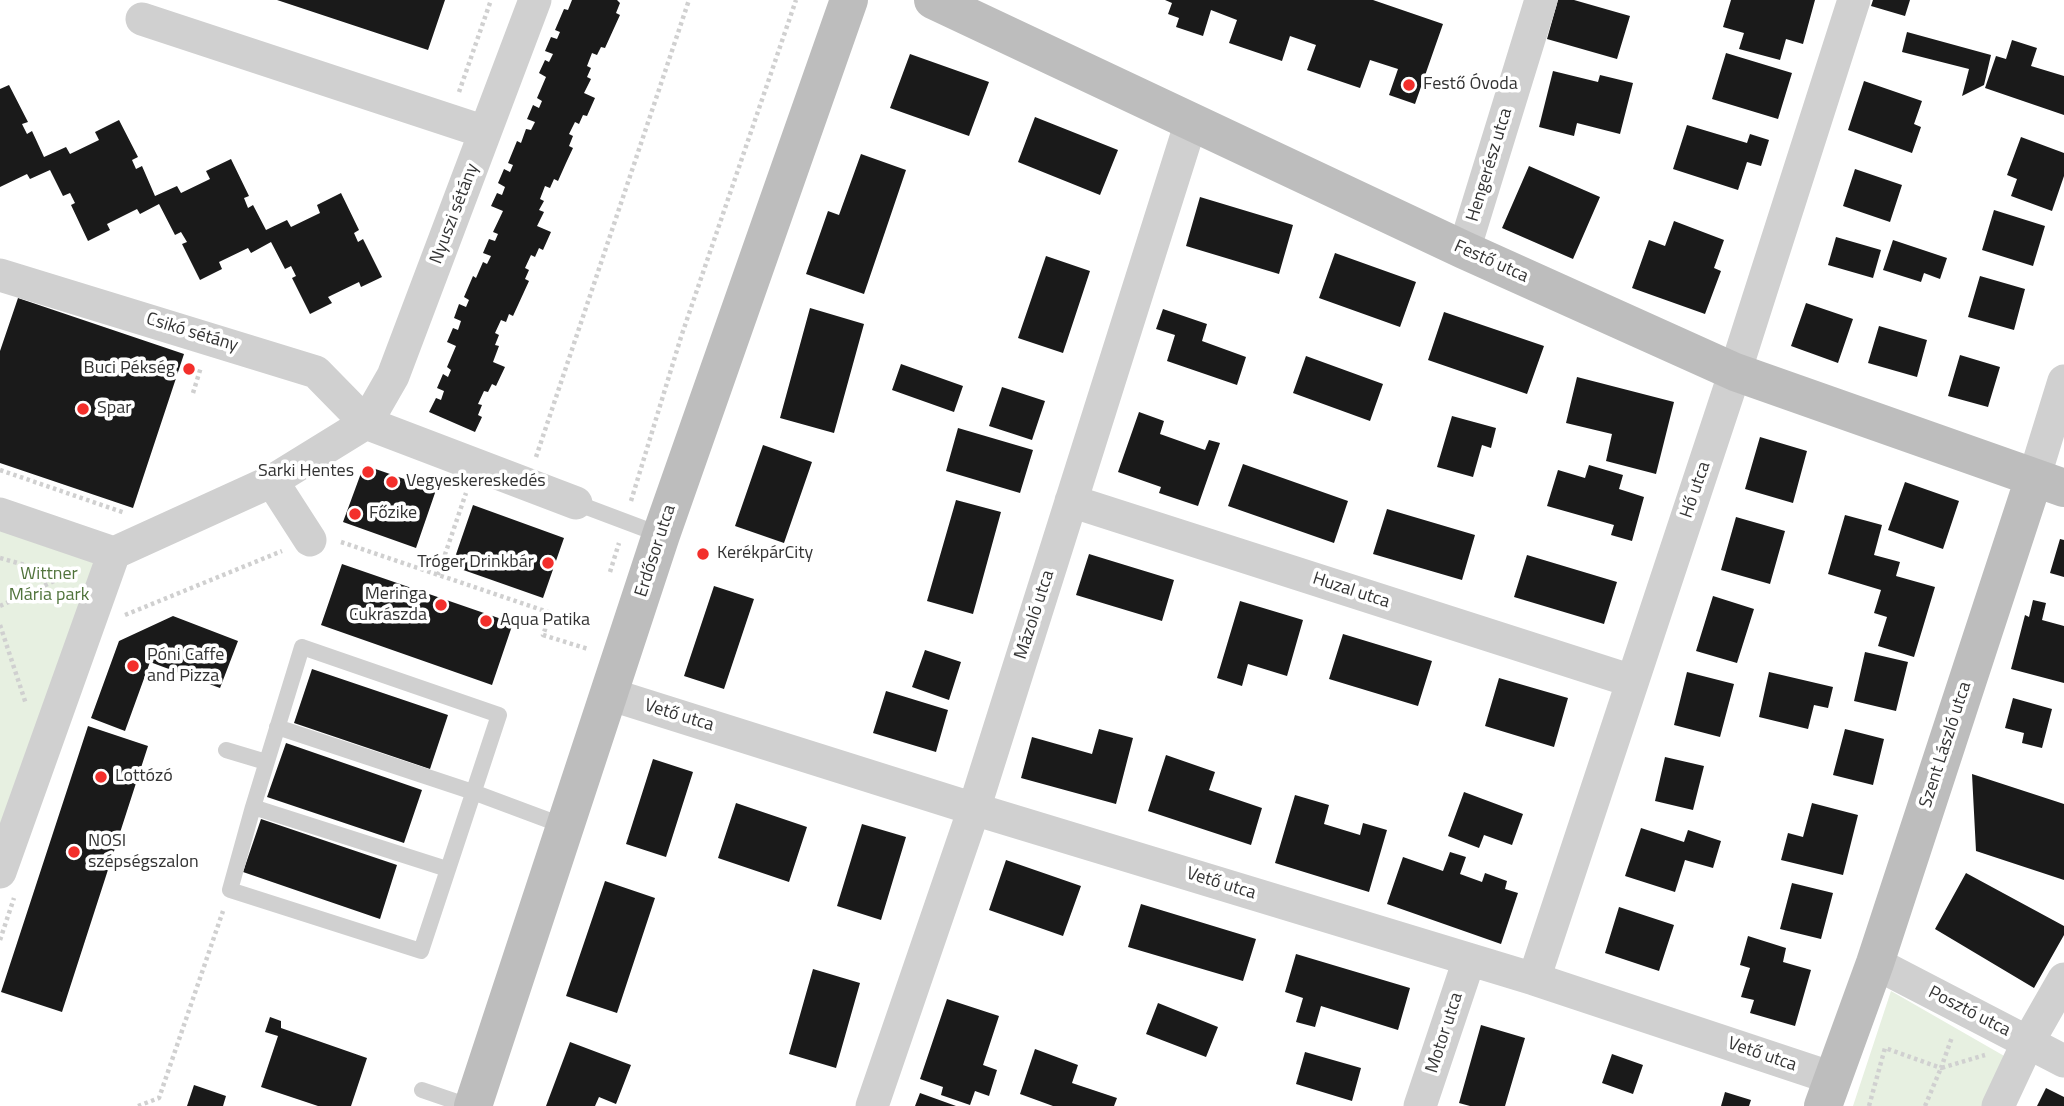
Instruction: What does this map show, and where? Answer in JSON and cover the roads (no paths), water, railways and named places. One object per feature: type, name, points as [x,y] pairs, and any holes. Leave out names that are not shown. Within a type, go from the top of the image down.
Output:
[{"type":"street","name":"Nyuszi sétány","points":[[366,423],[393,376],[535,0]]},
{"type":"street","name":"Erdősor utca","points":[[471,1106],[661,535],[849,0]]},
{"type":"street","name":"Festő utca","points":[[933,0],[1464,250],[1735,372],[2049,483]]},
{"type":"street","name":"Hengerész utca","points":[[1464,250],[1541,0]]},
{"type":"street","name":"Hő utca","points":[[1534,979],[1735,372],[1854,0]]},
{"type":"street","points":[[142,19],[485,132]]},
{"type":"street","name":"Mázoló utca","points":[[872,1106],[974,808],[1191,122]]},
{"type":"street","name":"Csikó sétány","points":[[0,275],[316,372],[366,423],[576,503]]},
{"type":"street","name":"Szent László utca","points":[[1827,1092],[2049,483],[2064,382]]},
{"type":"street","points":[[0,514],[114,553],[272,481],[366,423]]},
{"type":"street","points":[[272,481],[310,540]]},
{"type":"street","name":"Huzal utca","points":[[1071,501],[1632,681]]},
{"type":"street","points":[[0,872],[114,553]]},
{"type":"street","name":"Vető utca","points":[[614,676],[974,808],[1534,979],[1827,1092]]},
{"type":"street","name":"Motor utca","points":[[1420,1106],[1469,960]]},
{"type":"street","name":"Posztó utca","points":[[1875,963],[2064,1061]]},
{"type":"street","points":[[1998,1106],[2028,1042],[2064,979]]},
{"type":"lane","name":"Csikó sétány","points":[[576,503],[661,535]]},
{"type":"lane","points":[[302,647],[499,715],[421,951],[230,890],[277,727],[302,647]]},
{"type":"lane","points":[[277,727],[473,792],[564,826]]},
{"type":"lane","points":[[226,750],[267,762]]},
{"type":"lane","points":[[253,807],[447,869]]},
{"type":"lane","points":[[422,1090],[471,1106]]},
{"type":"place","name":"Festő Óvoda","points":[[1409,85]]},
{"type":"place","name":"Buci Pékség","points":[[189,369]]},
{"type":"place","name":"Spar","points":[[83,409]]},
{"type":"place","name":"Sarki Hentes","points":[[368,472]]},
{"type":"place","name":"Vegyeskereskedés","points":[[392,482]]},
{"type":"place","name":"Főzike","points":[[355,514]]},
{"type":"place","name":"KerékpárCity","points":[[703,554]]},
{"type":"place","name":"Tróger Drinkbár","points":[[548,563]]},
{"type":"place","name":"Meringa Cukrászda","points":[[441,605]]},
{"type":"place","name":"Aqua Patika","points":[[486,621]]},
{"type":"place","name":"Póni Caffe and Pizza","points":[[133,666]]},
{"type":"place","name":"Lottózó","points":[[101,777]]},
{"type":"place","name":"NOSI szépségszalon","points":[[74,852]]},
{"type":"park label","name":"Wittner Mária park","points":[[49,585]]}]
